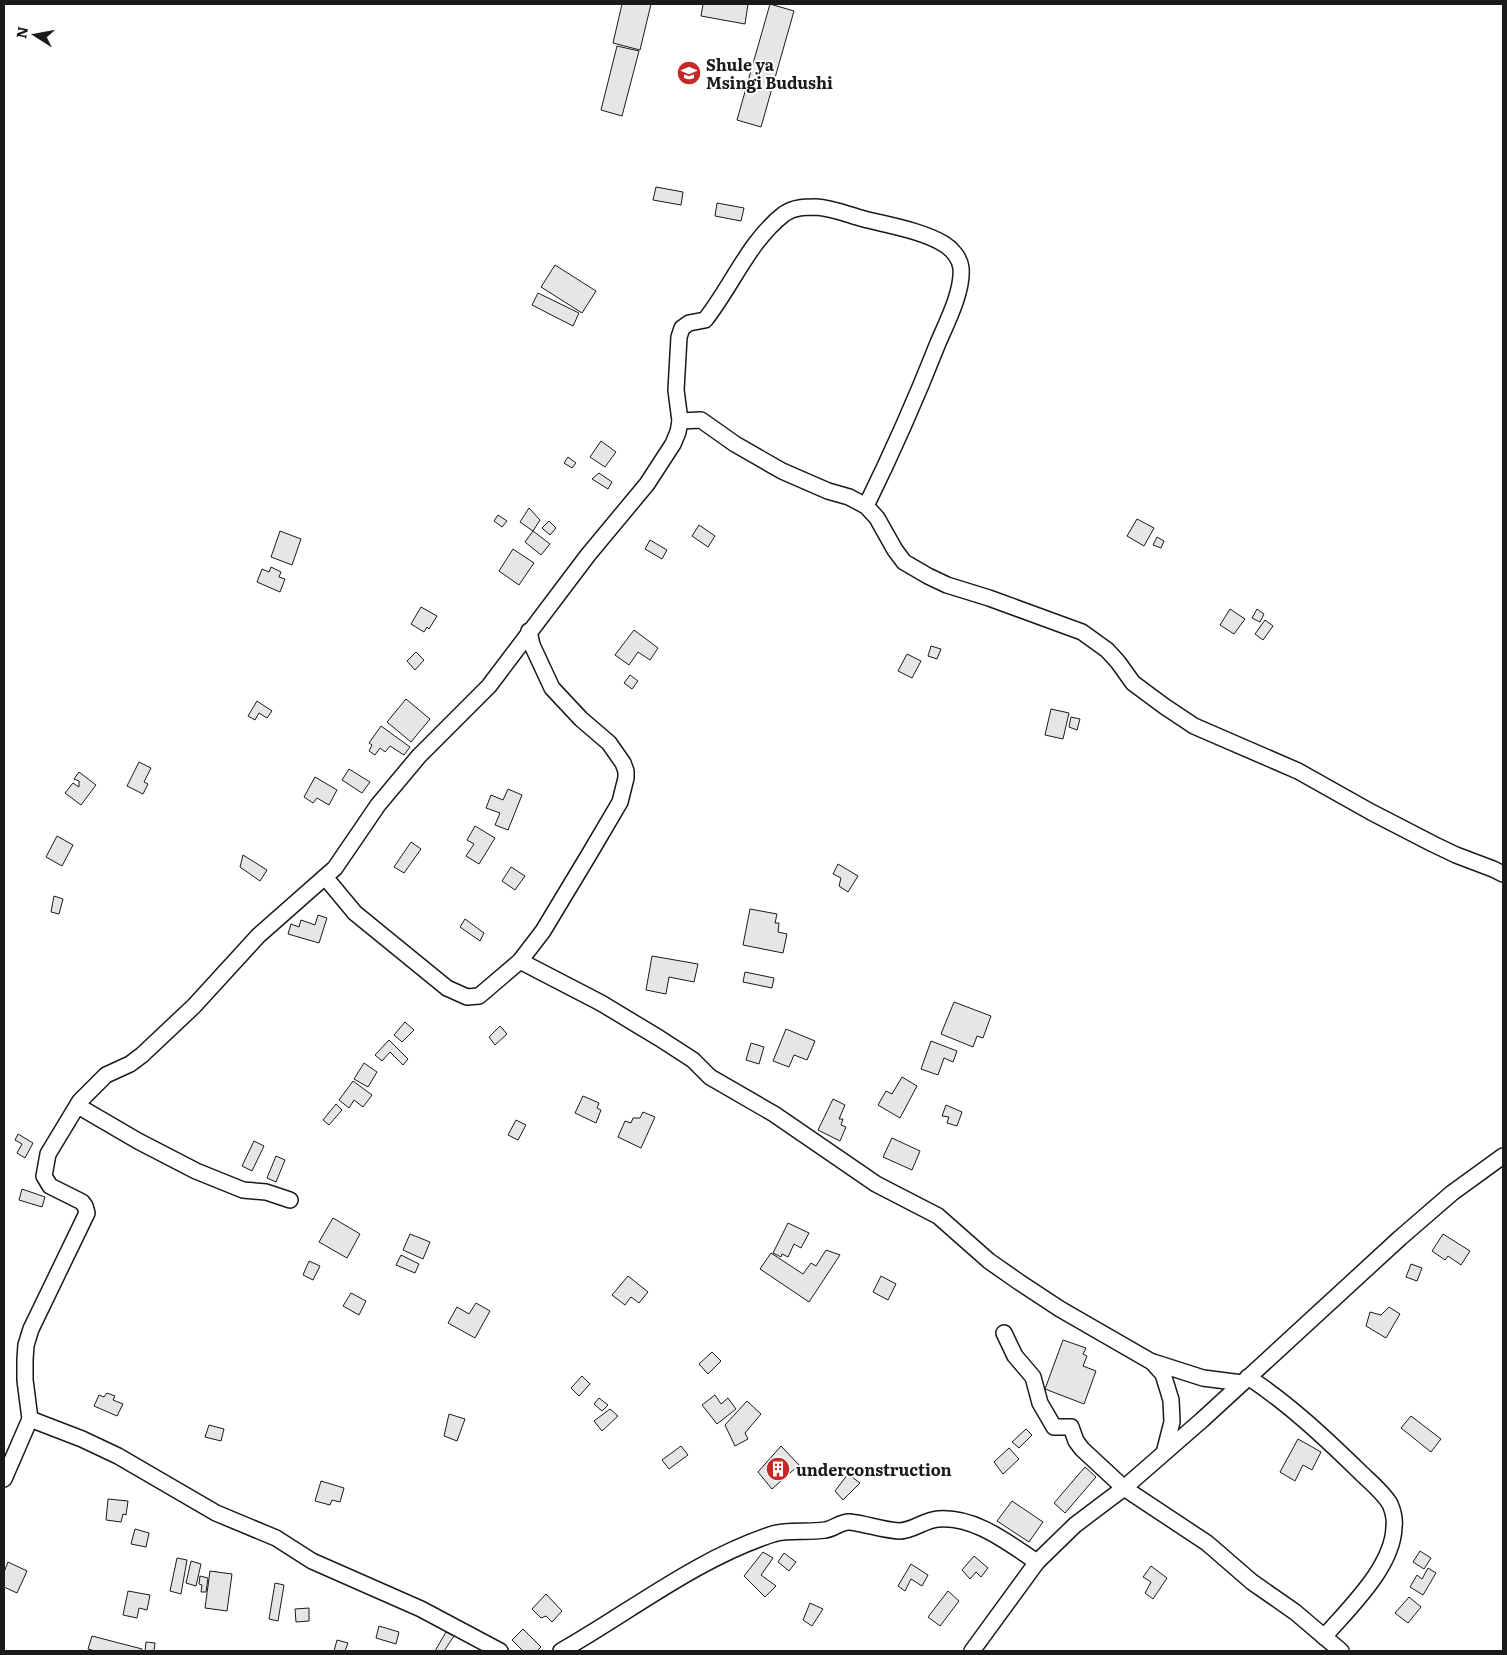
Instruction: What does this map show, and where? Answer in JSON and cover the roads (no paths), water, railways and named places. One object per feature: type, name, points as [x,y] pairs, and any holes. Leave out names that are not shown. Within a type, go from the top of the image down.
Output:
[{"type":"street","points":[[4,1479],[30,1419],[25,1380],[26,1346],[31,1330],[86,1213],[82,1202],[50,1186],[44,1176],[48,1154],[78,1106],[106,1075],[130,1064],[142,1055],[194,1006],[258,936],[335,868],[378,805],[419,756],[489,686],[588,554],[647,484],[673,444],[680,421],[676,390],[679,337],[682,328],[689,323],[705,320],[755,246],[784,214],[795,208],[828,209],[936,240],[952,250],[958,258],[961,267],[955,302],[916,400],[866,506]]},
{"type":"street","points":[[680,421],[701,420],[735,444],[782,471],[828,491],[849,497],[866,506],[877,518],[904,562],[913,568],[947,585],[989,598],[1082,632],[1106,650],[1134,683],[1194,726],[1298,771],[1371,812],[1456,855],[1503,874]]},
{"type":"street","points":[[325,877],[355,913],[375,930],[447,988],[467,997],[479,996],[520,961],[543,931],[590,854],[620,802],[626,778],[623,762],[609,743],[581,719],[552,688],[532,644],[529,631]]},
{"type":"street","points":[[520,961],[601,1003],[659,1038],[693,1060],[710,1076],[774,1114],[876,1184],[938,1216],[989,1261],[1060,1309],[1152,1362],[1203,1378],[1245,1380],[1283,1401],[1378,1490],[1390,1504],[1394,1516],[1392,1540],[1371,1583],[1324,1637]]},
{"type":"street","points":[[78,1106],[138,1141],[196,1171],[243,1190],[266,1192],[290,1200]]},
{"type":"street","points":[[972,1651],[1037,1562],[1075,1525],[1124,1488],[1164,1453],[1452,1193],[1503,1156]]},
{"type":"street","points":[[1004,1333],[1015,1356],[1033,1377],[1040,1403],[1054,1427],[1070,1427],[1082,1449],[1124,1488],[1207,1544],[1252,1582],[1295,1612],[1341,1651]]},
{"type":"street","points":[[1152,1362],[1164,1374],[1171,1400],[1172,1422],[1164,1453]]},
{"type":"street","points":[[30,1419],[82,1439],[118,1456],[216,1513],[276,1538],[312,1561],[421,1609],[500,1651]]},
{"type":"street","points":[[561,1651],[597,1631],[694,1569],[782,1532],[825,1530],[850,1522],[881,1529],[901,1531],[937,1519],[960,1520],[998,1536],[1037,1562]]},
{"type":"place","name":"Shule ya Msingi Budushi","points":[[689,73]]},
{"type":"place","name":"underconstruction","points":[[778,1469]]}]
